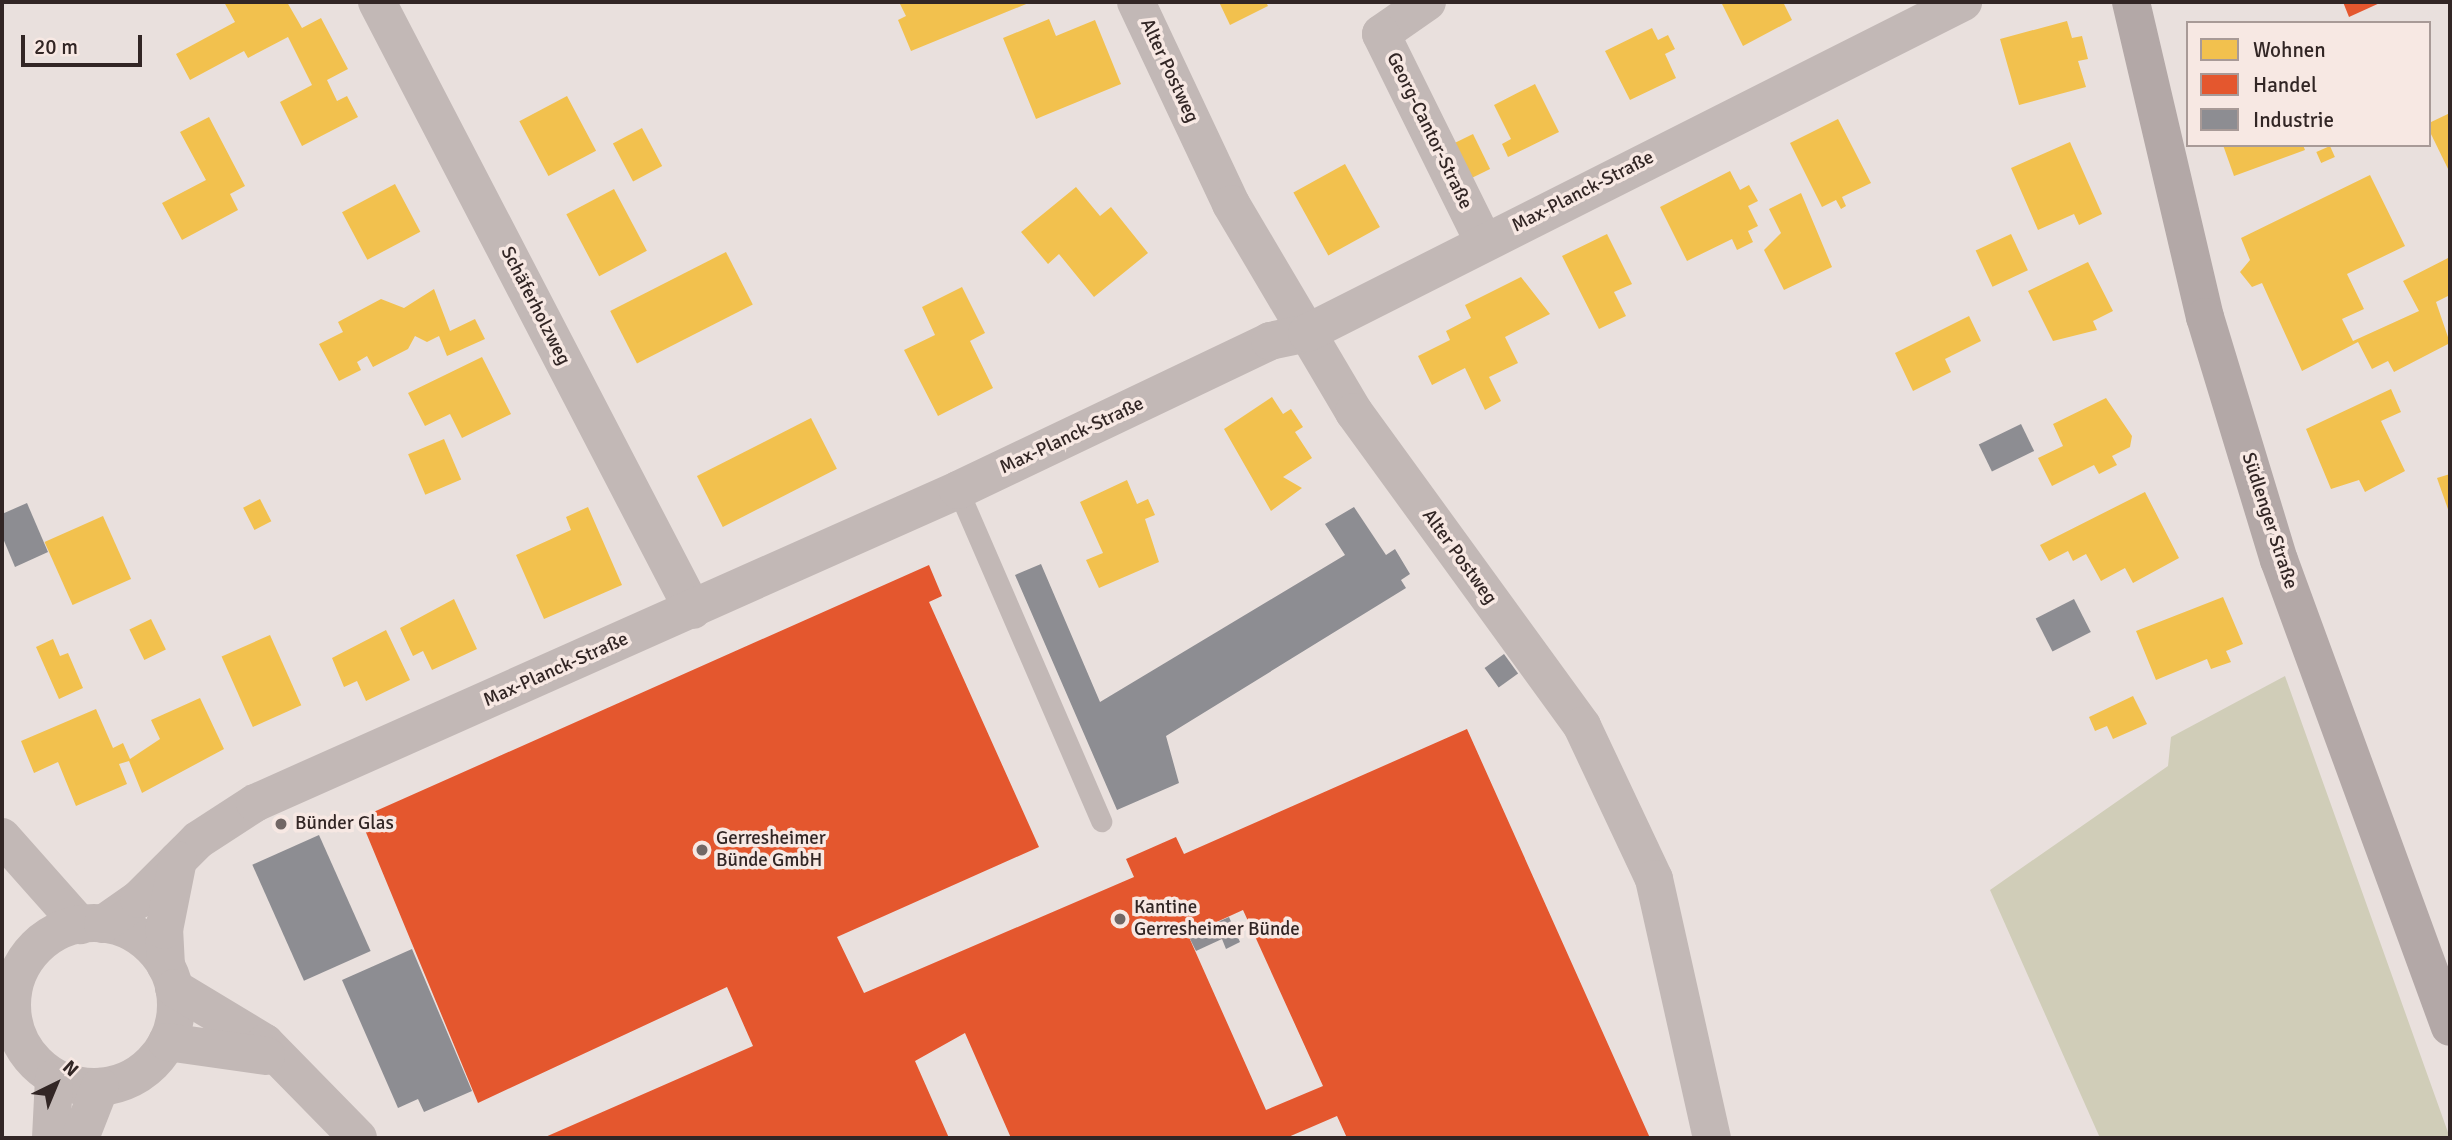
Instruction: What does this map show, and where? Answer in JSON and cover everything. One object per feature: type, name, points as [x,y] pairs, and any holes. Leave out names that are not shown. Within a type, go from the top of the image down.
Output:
[{"type":"main road","name":"Südlenger Straße","points":[[2132,2],[2205,317],[2275,547],[2450,1027]]},
{"type":"street","name":"Schäferholzweg","points":[[377,2],[693,610]]},
{"type":"street","name":"Alter Postweg","points":[[1136,2],[1231,204],[1354,412],[1582,726],[1654,880],[1713,1138]]},
{"type":"street","name":"Georg-Cantor-Straße","points":[[1427,2],[1381,34],[1484,242]]},
{"type":"street","name":"Max-Planck-Straße","points":[[91,924],[178,859],[225,819],[255,803],[958,490],[1270,341],[1307,332],[1963,2]]},
{"type":"street","points":[[10,845],[91,924],[139,938],[170,977],[265,1043],[358,1138]]},
{"type":"street","points":[[10,845],[39,943]]},
{"type":"street","points":[[91,924],[39,943],[23,964],[12,1014],[34,1061],[54,1078],[100,1087],[139,1073],[167,1042],[170,977],[164,930],[178,859]]},
{"type":"street","points":[[167,1042],[250,1049],[291,1067]]},
{"type":"street","points":[[51,1138],[54,1078]]},
{"type":"street","points":[[80,1138],[100,1087]]},
{"type":"lane","points":[[958,490],[1101,821]]},
{"type":"shaded area","points":[[2285,676],[2450,1138],[2100,1138],[1990,890],[2168,766],[2171,737]]},
{"type":"building: Wohnen","points":[[224,2],[287,2],[302,28],[321,18],[348,69],[327,80],[337,101],[347,96],[358,117],[302,146],[280,102],[312,85],[288,37],[248,58],[244,51],[190,80],[176,54],[235,22]]},
{"type":"building: Wohnen","points":[[899,2],[1031,2],[911,51],[898,20],[906,16]]},
{"type":"building: Wohnen","points":[[1219,2],[1266,2],[1268,6],[1230,25]]},
{"type":"building: Wohnen","points":[[1721,2],[1783,2],[1792,20],[1743,46]]},
{"type":"building: Wohnen","points":[[1049,19],[1056,36],[1095,20],[1121,84],[1036,119],[1003,38]]},
{"type":"building: Wohnen","points":[[2067,21],[2072,38],[2082,36],[2088,59],[2078,61],[2086,87],[2019,105],[2000,39]]},
{"type":"building: Wohnen","points":[[1652,28],[1658,40],[1668,35],[1675,49],[1665,54],[1676,78],[1630,100],[1605,51]]},
{"type":"building: Wohnen","points":[[1535,84],[1559,132],[1508,157],[1502,144],[1511,139],[1494,105]]},
{"type":"building: Wohnen","points":[[567,96],[596,151],[548,176],[519,121]]},
{"type":"building: Wohnen","points":[[2450,113],[2450,173],[2431,134],[2431,122]]},
{"type":"building: Wohnen","points":[[209,117],[245,186],[230,194],[238,210],[182,240],[162,203],[206,180],[180,132]]},
{"type":"building: Wohnen","points":[[1838,119],[1871,183],[1842,197],[1846,206],[1841,209],[1836,200],[1822,207],[1790,143]]},
{"type":"building: Wohnen","points":[[642,128],[662,166],[633,181],[613,143]]},
{"type":"building: Wohnen","points":[[1473,134],[1490,169],[1471,178],[1454,143]]},
{"type":"building: Wohnen","points":[[2070,142],[2102,214],[2079,225],[2074,214],[2038,230],[2011,168]]},
{"type":"building: Wohnen","points":[[2224,147],[2304,147],[2305,150],[2234,176]]},
{"type":"building: Wohnen","points":[[2330,147],[2335,157],[2321,163],[2316,152]]},
{"type":"building: Wohnen","points":[[1345,164],[1380,227],[1328,256],[1293,193]]},
{"type":"building: Wohnen","points":[[1730,171],[1740,190],[1749,185],[1758,201],[1748,206],[1758,226],[1748,231],[1753,242],[1737,250],[1732,239],[1687,261],[1660,207]]},
{"type":"building: Wohnen","points":[[2370,175],[2405,246],[2347,274],[2364,309],[2342,319],[2353,341],[2419,311],[2403,281],[2450,257],[2450,295],[2436,302],[2450,343],[2394,372],[2388,361],[2372,369],[2358,342],[2302,371],[2262,283],[2252,287],[2240,272],[2250,260],[2241,238]]},
{"type":"building: Wohnen","points":[[395,184],[420,232],[367,260],[342,212]]},
{"type":"building: Wohnen","points":[[1076,187],[1100,216],[1111,207],[1148,253],[1094,297],[1059,254],[1048,264],[1021,232]]},
{"type":"building: Wohnen","points":[[614,189],[647,251],[599,276],[566,214]]},
{"type":"building: Wohnen","points":[[1801,193],[1832,267],[1784,290],[1764,250],[1781,233],[1769,209]]},
{"type":"building: Wohnen","points":[[1607,234],[1632,284],[1614,292],[1626,316],[1599,329],[1562,256]]},
{"type":"building: Wohnen","points":[[2011,234],[2028,270],[1993,287],[1976,250]]},
{"type":"building: Wohnen","points":[[726,252],[753,305],[637,364],[610,311]]},
{"type":"building: Wohnen","points":[[2088,262],[2113,311],[2093,321],[2097,330],[2053,341],[2028,291]]},
{"type":"building: Wohnen","points":[[1521,277],[1550,314],[1505,337],[1518,363],[1489,377],[1501,401],[1485,410],[1465,368],[1432,385],[1418,356],[1450,340],[1446,331],[1471,318],[1465,305]]},
{"type":"building: Wohnen","points":[[962,287],[985,333],[970,341],[993,388],[938,416],[904,350],[935,335],[922,307]]},
{"type":"building: Wohnen","points":[[434,289],[450,331],[475,319],[485,339],[447,356],[439,336],[427,342],[415,336],[408,349],[373,367],[367,356],[357,362],[361,370],[339,381],[319,344],[343,332],[338,322],[381,299],[404,308]]},
{"type":"building: Wohnen","points":[[1969,316],[1981,341],[1945,359],[1951,372],[1913,391],[1895,353]]},
{"type":"building: Wohnen","points":[[482,357],[511,414],[462,438],[450,414],[425,426],[408,393]]},
{"type":"building: Wohnen","points":[[2391,389],[2401,412],[2381,421],[2405,471],[2365,492],[2359,480],[2331,489],[2306,429]]},
{"type":"building: Wohnen","points":[[1272,397],[1283,414],[1291,409],[1303,427],[1295,432],[1312,458],[1283,477],[1302,488],[1271,511],[1224,429]]},
{"type":"building: Wohnen","points":[[2106,398],[2132,436],[2130,447],[2112,456],[2117,465],[2099,474],[2094,465],[2052,486],[2038,458],[2063,446],[2053,424]]},
{"type":"building: Wohnen","points":[[811,418],[837,469],[723,527],[697,476]]},
{"type":"building: Wohnen","points":[[444,439],[461,480],[425,495],[408,454]]},
{"type":"building: Wohnen","points":[[2450,474],[2450,515],[2437,478]]},
{"type":"building: Wohnen","points":[[1127,480],[1137,504],[1148,499],[1155,515],[1145,519],[1159,562],[1099,588],[1086,560],[1103,553],[1080,502]]},
{"type":"building: Wohnen","points":[[2145,492],[2179,558],[2133,583],[2125,568],[2101,581],[2086,554],[2073,561],[2068,551],[2049,561],[2040,545]]},
{"type":"building: Wohnen","points":[[260,499],[271,521],[254,530],[243,508]]},
{"type":"building: Wohnen","points":[[588,507],[622,585],[544,619],[516,555],[571,530],[566,517]]},
{"type":"building: Wohnen","points":[[103,516],[131,579],[73,605],[45,542]]},
{"type":"building: Wohnen","points":[[2223,597],[2243,644],[2226,651],[2231,662],[2211,669],[2207,659],[2156,680],[2136,631]]},
{"type":"building: Wohnen","points":[[454,599],[477,649],[432,670],[423,651],[413,656],[400,628]]},
{"type":"building: Wohnen","points":[[151,619],[166,650],[144,660],[129,630]]},
{"type":"building: Wohnen","points":[[386,630],[410,680],[366,701],[357,681],[344,687],[332,658]]},
{"type":"building: Wohnen","points":[[270,635],[301,705],[253,727],[222,657]]},
{"type":"building: Wohnen","points":[[53,639],[60,656],[68,653],[83,688],[59,699],[36,647]]},
{"type":"building: Wohnen","points":[[2133,696],[2147,724],[2113,739],[2107,726],[2095,731],[2089,717]]},
{"type":"building: Wohnen","points":[[200,698],[224,749],[142,793],[129,761],[119,764],[127,784],[76,806],[58,762],[34,773],[21,741],[96,709],[113,748],[123,743],[130,759],[160,739],[151,720]]},
{"type":"building: Handel","points":[[2343,2],[2382,2],[2349,17]]},
{"type":"building: Handel","name":"Gerresheimer Bünde GmbH","points":[[929,565],[942,596],[929,602],[1039,847],[837,937],[864,993],[1134,877],[1126,859],[1176,837],[1184,854],[1467,729],[1650,1138],[1347,1138],[1337,1116],[1286,1138],[1011,1138],[965,1033],[915,1061],[949,1138],[543,1138],[753,1046],[727,987],[478,1103],[360,818]],"holes":[[[1243,910],[1323,1086],[1266,1110],[1188,935]]]},
{"type":"building: Industrie","points":[[2021,424],[2034,451],[1992,472],[1979,445]]},
{"type":"building: Industrie","points":[[27,503],[48,552],[15,567],[2,536],[2,514]]},
{"type":"building: Industrie","points":[[1354,507],[1386,555],[1395,549],[1410,574],[1401,580],[1406,588],[1166,736],[1179,783],[1117,810],[1015,575],[1041,564],[1100,702],[1345,555],[1325,524]]},
{"type":"building: Industrie","points":[[2074,599],[2091,632],[2052,651],[2036,619]]},
{"type":"building: Industrie","points":[[1504,654],[1518,673],[1499,688],[1485,668]]},
{"type":"building: Industrie","points":[[319,835],[371,951],[304,981],[252,865]]},
{"type":"building: Industrie","points":[[1229,917],[1240,942],[1226,949],[1222,939],[1196,951],[1188,935]]},
{"type":"building: Industrie","points":[[412,949],[472,1091],[424,1112],[418,1099],[398,1108],[342,980]]},
{"type":"place","name":"Bünder Glas","points":[[281,824]]},
{"type":"place","name":"Gerresheimer Bünde GmbH","points":[[702,850]]},
{"type":"place","name":"Kantine Gerresheimer Bünde","points":[[1120,919]]}]
